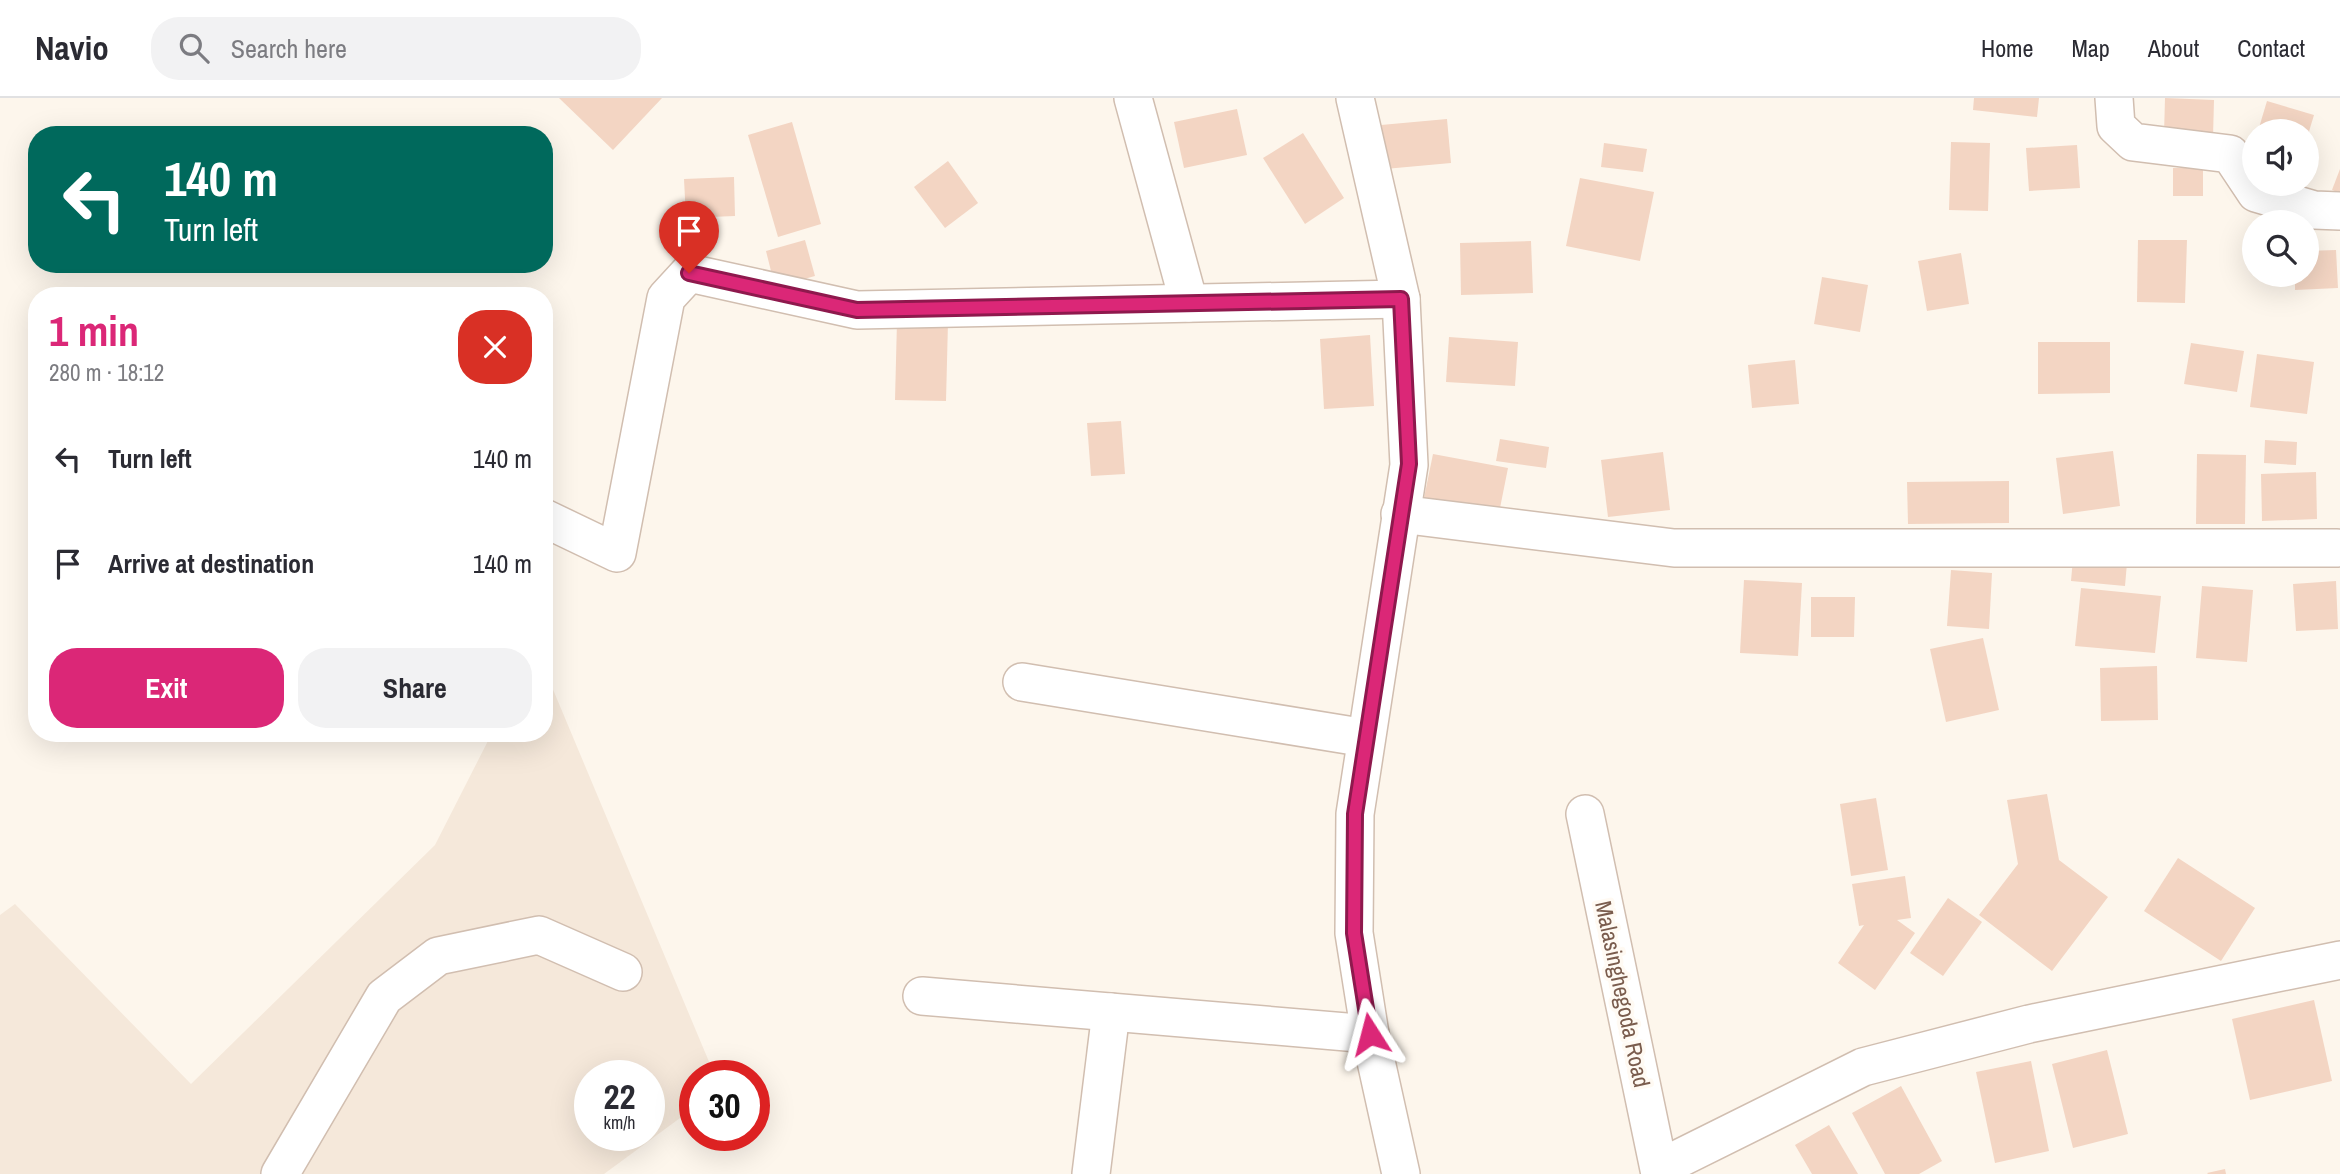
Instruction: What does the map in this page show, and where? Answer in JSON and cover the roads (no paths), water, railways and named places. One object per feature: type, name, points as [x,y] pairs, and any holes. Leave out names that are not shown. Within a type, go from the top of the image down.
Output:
[{"type":"street","points":[[1133,98],[1189,303]]},
{"type":"street","points":[[1355,98],[1401,299],[1409,464],[1355,814],[1354,933],[1370,1034],[1401,1174]]},
{"type":"street","points":[[2113,98],[2116,126],[2133,142],[2230,154],[2256,193],[2314,210],[2340,211]]},
{"type":"street","points":[[553,523],[617,553],[666,298],[689,273],[857,310],[1401,299]]},
{"type":"street","points":[[1400,514],[1674,548],[2337,548]]},
{"type":"street","points":[[1022,682],[1366,738]]},
{"type":"street","name":"Malasinghegoda Road","points":[[1585,814],[1660,1171]]},
{"type":"street","points":[[280,1174],[384,997],[438,956],[539,935],[623,972]]},
{"type":"street","points":[[1660,1171],[1863,1067],[2029,1024],[2340,960]]},
{"type":"street","points":[[922,996],[1370,1034]]},
{"type":"street","points":[[1091,1174],[1111,1012]]}]
